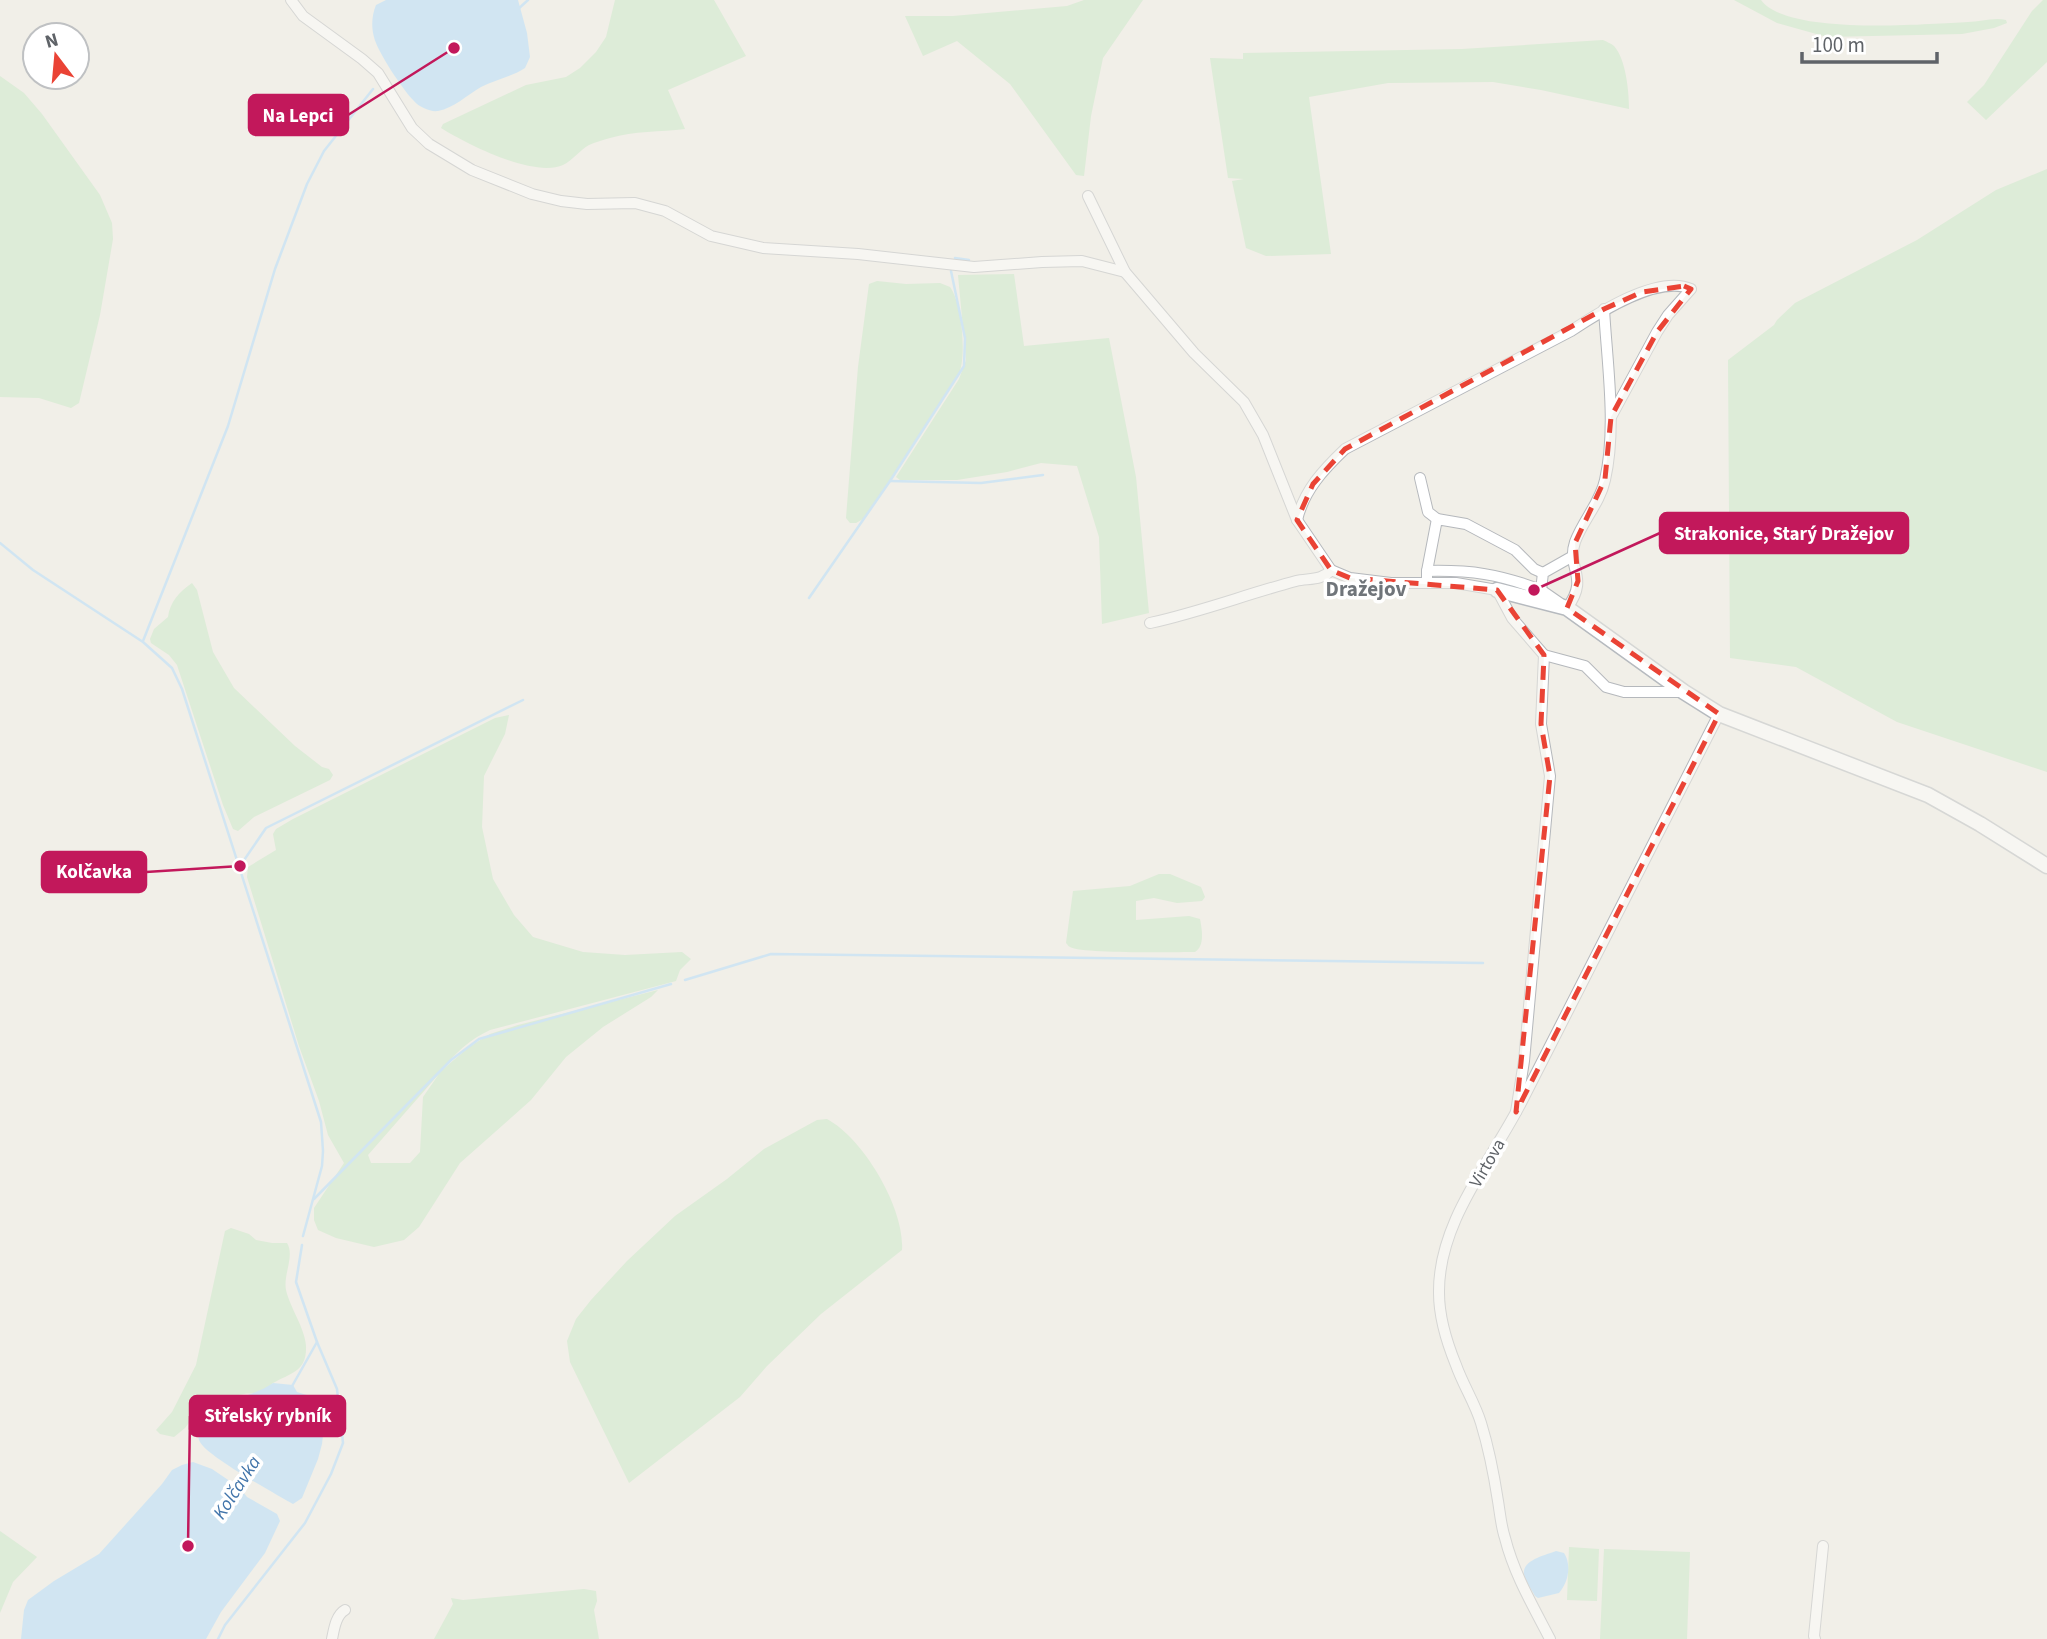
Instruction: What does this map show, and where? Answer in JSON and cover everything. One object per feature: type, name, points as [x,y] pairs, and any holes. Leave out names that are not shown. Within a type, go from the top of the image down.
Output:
[{"type":"street","points":[[291,0],[303,16],[362,58],[378,73],[412,128],[429,145],[472,170],[532,194],[587,204],[635,203],[665,211],[711,236],[763,248],[858,254],[974,267],[1082,261],[1125,272]]},
{"type":"street","points":[[1088,196],[1125,272],[1194,353],[1244,402],[1263,435],[1297,520],[1331,570],[1350,578],[1391,583],[1460,570],[1507,577],[1541,590],[1719,714],[1928,796],[1980,824],[2047,866]]},
{"type":"street","points":[[1297,520],[1304,498],[1328,466],[1345,449],[1571,331],[1604,309],[1643,292],[1670,285],[1691,289],[1657,332],[1611,417]]},
{"type":"street","points":[[1567,608],[1576,596],[1578,581],[1573,556],[1575,543],[1600,497],[1605,480],[1611,417],[1604,309]]},
{"type":"street","points":[[1420,478],[1428,512],[1437,519],[1466,524],[1515,550],[1534,569],[1543,573]]},
{"type":"street","points":[[1285,492],[1304,498]]},
{"type":"street","points":[[1427,577],[1437,519]]},
{"type":"street","points":[[1543,573],[1573,556]]},
{"type":"street","points":[[1150,623],[1299,580],[1320,578],[1331,570]]},
{"type":"street","points":[[1541,590],[1543,573]]},
{"type":"street","points":[[1427,577],[1497,590],[1567,608]]},
{"type":"street","points":[[1497,590],[1512,618],[1544,655],[1586,666],[1606,687],[1624,692],[1684,692]]},
{"type":"street","points":[[1516,1112],[1524,1061],[1550,776],[1541,724],[1544,655]]},
{"type":"street","name":"Virtova","points":[[1550,1639],[1513,1564],[1504,1536],[1487,1443],[1474,1404],[1456,1366],[1440,1314],[1439,1292],[1447,1241],[1456,1219],[1516,1112],[1719,714]]},
{"type":"street","points":[[1815,1639],[1823,1546]]},
{"type":"street","points":[[332,1639],[340,1614],[345,1610]]},
{"type":"highlighted area","points":[[1684,286],[1691,289],[1657,332],[1611,417],[1605,479],[1575,543],[1578,581],[1567,608],[1719,714],[1516,1112],[1550,776],[1541,724],[1544,655],[1497,590],[1350,578],[1331,570],[1297,520],[1313,484],[1345,449],[1604,309],[1642,292]]},
{"type":"green space","points":[[615,0],[714,0],[746,56],[668,90],[685,129],[628,134],[602,140],[586,147],[563,165],[550,168],[535,167],[500,157],[441,128],[443,124],[526,85],[566,77],[580,68],[606,37]]},
{"type":"green space","points":[[1084,0],[1143,0],[1103,58],[1091,116],[1084,176],[1076,175],[1010,84],[957,41],[923,56],[905,16],[953,16],[1067,6]]},
{"type":"green space","points":[[1734,0],[1761,0],[1776,11],[1798,19],[1827,23],[1890,25],[1997,19],[2006,20],[2007,23],[1962,34],[1827,37],[1777,23]]},
{"type":"green space","points":[[2043,0],[2047,0],[2047,62],[1986,120],[1967,102],[1984,85],[2032,11]]},
{"type":"green space","points":[[1603,40],[1614,46],[1621,59],[1629,109],[1493,82],[1388,83],[1309,97],[1331,254],[1266,256],[1246,248],[1232,181],[1244,179],[1228,178],[1210,58],[1243,59],[1243,53],[1462,49]]},
{"type":"green space","points":[[0,76],[24,93],[42,114],[100,195],[112,223],[113,239],[100,315],[79,403],[71,408],[39,398],[0,397]]},
{"type":"green space","points":[[2047,169],[2047,772],[1897,722],[1796,667],[1730,658],[1728,360],[1774,325],[1795,303],[1917,240],[1996,190]]},
{"type":"green space","points":[[1014,274],[1024,346],[1109,338],[1136,477],[1149,613],[1102,624],[1099,537],[1077,466],[1041,463],[957,480],[900,480],[896,477],[959,379],[966,360],[958,275]]},
{"type":"green space","points":[[877,281],[940,283],[950,287],[960,316],[962,363],[960,371],[893,477],[863,519],[850,523],[846,518],[858,367],[869,284]]},
{"type":"green space","points":[[192,583],[197,590],[213,652],[234,688],[295,746],[322,767],[329,769],[333,775],[330,780],[254,817],[238,831],[233,829],[223,805],[177,665],[169,655],[151,643],[150,639],[154,629],[168,617],[176,598]]},
{"type":"green space","points":[[509,715],[505,734],[484,776],[482,827],[493,879],[514,915],[533,937],[583,952],[625,955],[682,952],[691,959],[680,970],[676,981],[490,1030],[469,1042],[441,1071],[469,1047],[490,1034],[658,990],[603,1027],[566,1057],[531,1100],[460,1163],[419,1227],[404,1240],[374,1247],[336,1238],[318,1230],[314,1220],[314,1208],[344,1163],[328,1135],[299,1046],[247,877],[248,867],[276,850],[273,834],[276,829],[495,718]],"holes":[[[439,1074],[423,1097],[420,1152],[410,1163],[371,1163],[368,1155]]]},
{"type":"green space","points":[[1159,874],[1170,874],[1201,887],[1205,897],[1202,901],[1177,903],[1154,898],[1136,901],[1136,920],[1189,916],[1200,919],[1202,942],[1195,952],[1092,951],[1070,947],[1066,943],[1073,891],[1130,886]]},
{"type":"green space","points":[[827,1119],[855,1142],[880,1177],[897,1215],[902,1250],[821,1314],[767,1366],[740,1397],[629,1483],[570,1362],[567,1341],[576,1319],[627,1261],[675,1216],[764,1149],[817,1120]]},
{"type":"green space","points":[[231,1228],[249,1234],[256,1240],[287,1243],[290,1254],[286,1290],[305,1339],[304,1361],[296,1371],[262,1391],[207,1399],[185,1428],[174,1437],[160,1434],[156,1430],[172,1412],[196,1365],[225,1231]]},
{"type":"green space","points":[[0,1531],[37,1557],[13,1582],[0,1613]]},
{"type":"green space","points":[[1569,1547],[1599,1549],[1597,1601],[1567,1600]]},
{"type":"green space","points":[[1604,1549],[1690,1552],[1687,1639],[1600,1639]]},
{"type":"green space","points":[[584,1589],[596,1591],[594,1610],[599,1639],[434,1639],[453,1604],[451,1598],[463,1600]]},
{"type":"water","points":[[386,0],[518,0],[530,57],[525,68],[481,87],[449,107],[438,111],[425,109],[416,103],[404,88],[376,43],[372,21],[376,5]]},
{"type":"water","points":[[273,1383],[293,1385],[297,1392],[313,1397],[322,1406],[325,1418],[318,1459],[302,1498],[293,1504],[228,1466],[206,1449],[198,1435],[205,1410],[229,1399],[231,1402]]},
{"type":"water","points":[[193,1462],[212,1469],[240,1488],[247,1497],[277,1514],[280,1521],[265,1553],[221,1612],[206,1639],[21,1639],[24,1610],[28,1600],[99,1554],[172,1470]]},
{"type":"water","points":[[1556,1551],[1564,1553],[1568,1563],[1565,1584],[1559,1593],[1538,1598],[1526,1580],[1524,1569],[1535,1559]]},
{"type":"waterway","points":[[517,10],[528,0]]},
{"type":"waterway","points":[[143,641],[228,426],[275,269],[307,184],[324,151],[373,89]]},
{"type":"waterway","points":[[955,258],[969,260]]},
{"type":"waterway","points":[[809,598],[890,481],[964,366],[965,338],[951,271]]},
{"type":"waterway","points":[[890,481],[981,483],[1043,475]]},
{"type":"waterway","name":"Kolčavka","points":[[0,543],[33,570],[143,642],[172,668],[182,689],[321,1122],[322,1166],[303,1236]]},
{"type":"waterway","points":[[240,866],[266,828],[523,700]]},
{"type":"waterway","points":[[685,980],[771,954],[1483,963]]},
{"type":"waterway","points":[[314,1199],[451,1060],[479,1039],[671,984]]},
{"type":"waterway","name":"Kolčavka","points":[[291,1388],[317,1342],[296,1282],[302,1245]]},
{"type":"waterway","points":[[218,1639],[225,1625],[305,1523],[331,1474],[343,1443],[337,1389],[317,1342]]},
{"type":"waterway","name":"Kolčavka","points":[[238,1490],[247,1475]]},
{"type":"place","name":"Na Lepci","points":[[454,48]]},
{"type":"place","name":"Strakonice, Starý Dražejov","points":[[1534,590]]},
{"type":"place","name":"Kolčavka","points":[[240,866]]},
{"type":"place","name":"Střelský rybník","points":[[188,1546]]},
{"type":"district","name":"Dražejov","points":[[1366,589]]}]
